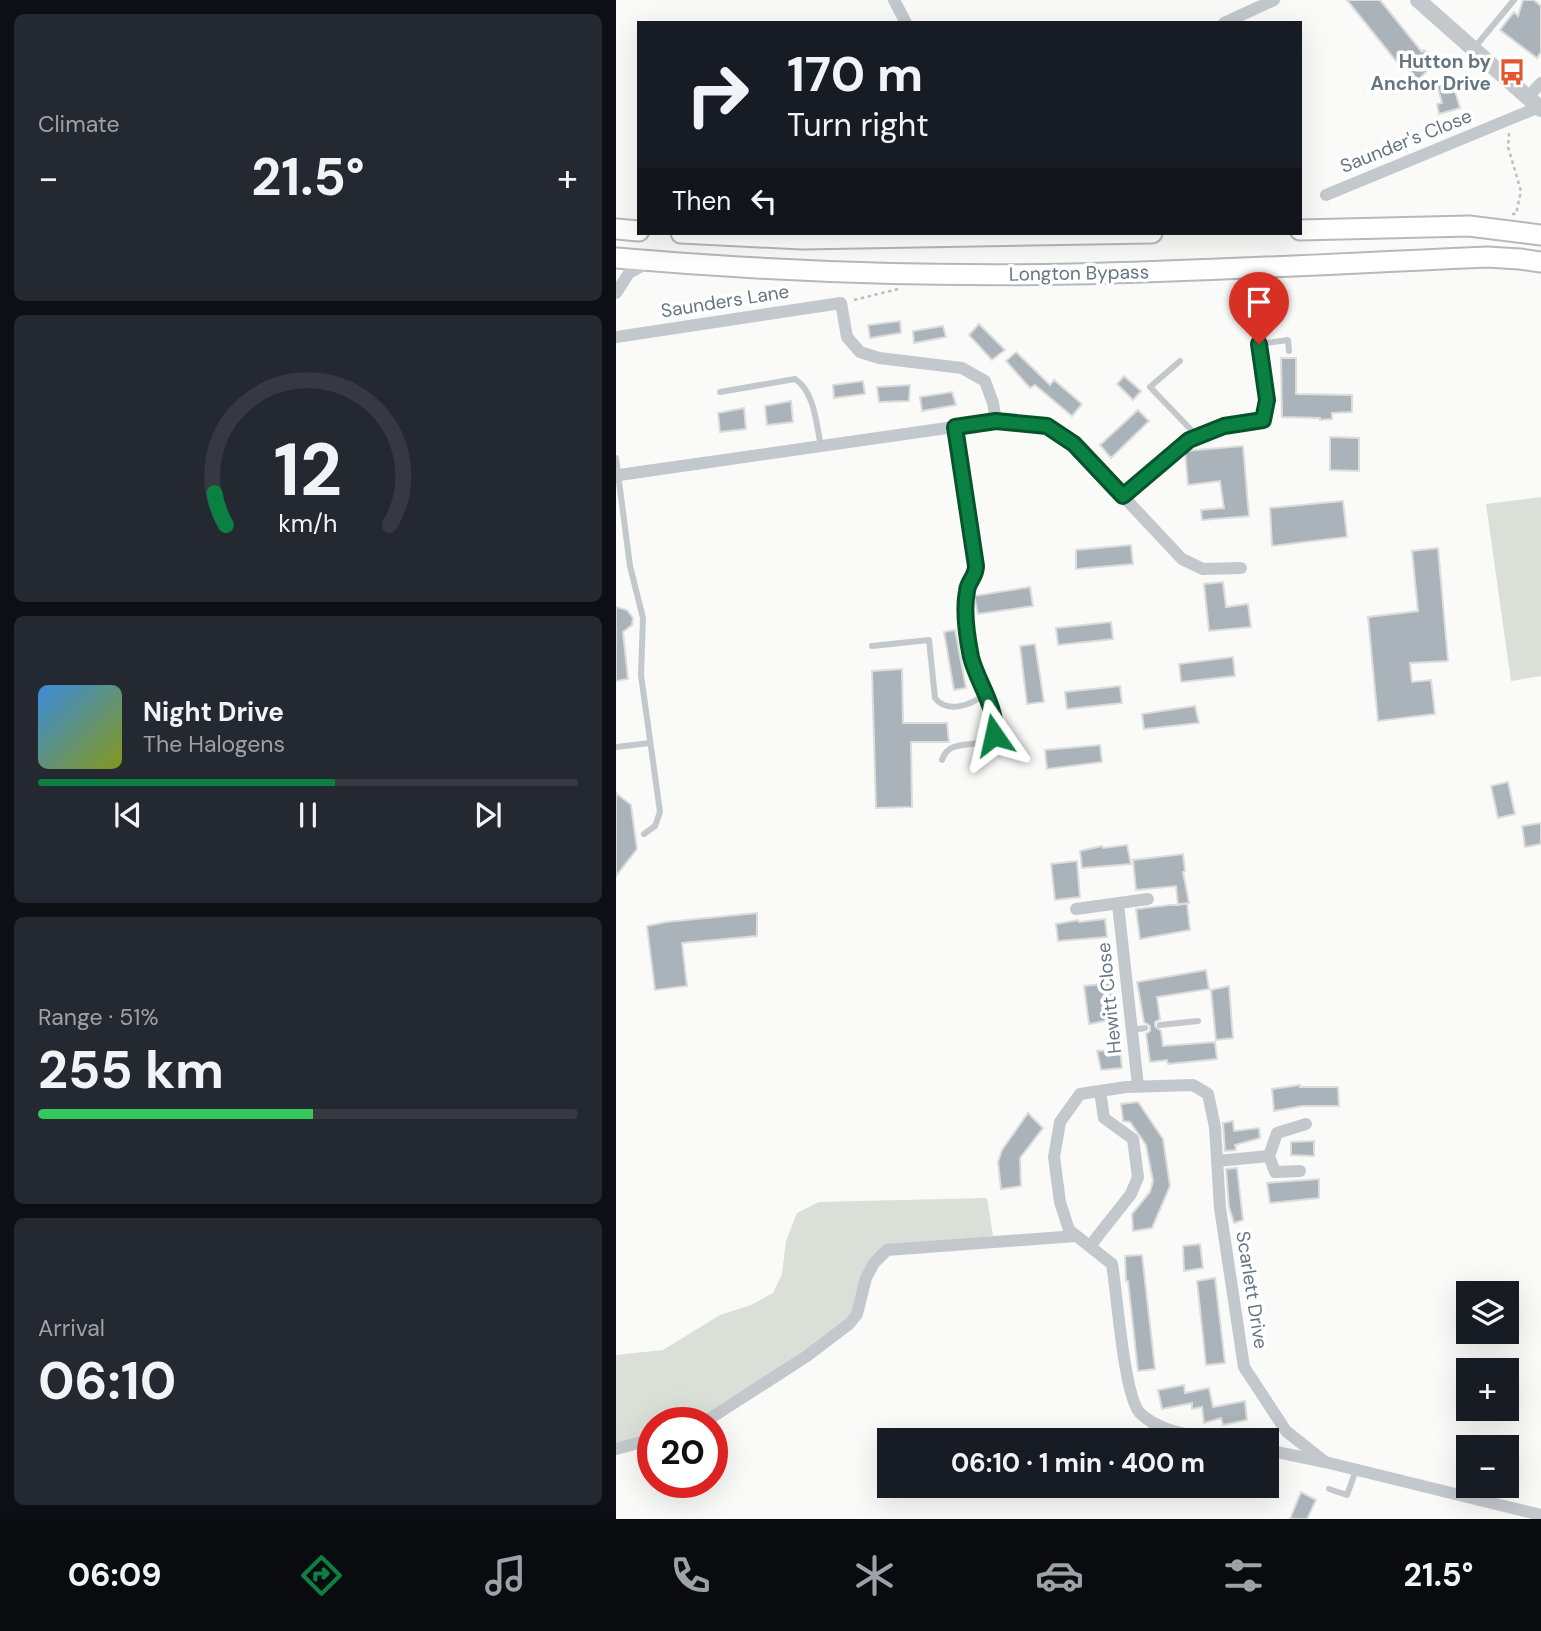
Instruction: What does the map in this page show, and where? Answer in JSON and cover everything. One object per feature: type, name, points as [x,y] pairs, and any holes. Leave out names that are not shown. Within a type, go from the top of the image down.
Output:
[{"type":"highway","points":[[1302,230],[1469,226],[1541,235]]},
{"type":"highway","points":[[616,229],[637,231]]},
{"type":"highway","name":"Longton Bypass","points":[[721,235],[802,239],[1035,235]]},
{"type":"highway","name":"Longton Bypass","points":[[616,258],[908,274],[1073,274],[1486,257],[1541,262]]},
{"type":"street","points":[[894,0],[905,21]]},
{"type":"street","points":[[1228,21],[1274,0]]},
{"type":"street","points":[[1419,0],[1536,104],[1541,83]]},
{"type":"street","name":"Saunder's Close","points":[[1326,195],[1510,119],[1536,104]]},
{"type":"street","points":[[616,293],[629,273],[650,261]]},
{"type":"street","points":[[841,303],[847,337],[860,352],[879,358],[962,368],[985,381],[996,421]]},
{"type":"street","name":"Saunders Lane","points":[[616,337],[841,303]]},
{"type":"street","points":[[617,475],[996,421],[1047,426],[1074,444],[1182,559],[1203,569],[1241,568]]},
{"type":"street","points":[[1076,909],[1149,899]]},
{"type":"street","name":"Hewitt Close","points":[[1118,904],[1138,1029],[1138,1086]]},
{"type":"street","name":"Scarlett Drive","points":[[1138,1086],[1194,1085],[1208,1094],[1215,1127],[1220,1208],[1244,1367],[1286,1431],[1325,1462]]},
{"type":"street","points":[[1138,1086],[1080,1094],[1060,1122],[1054,1157],[1060,1202],[1069,1230],[1112,1265],[1130,1390],[1139,1412],[1159,1426],[1167,1428]]},
{"type":"street","points":[[1090,1246],[1131,1194],[1138,1177],[1133,1139],[1104,1118],[1100,1091]]},
{"type":"street","points":[[1300,1171],[1275,1172],[1269,1156],[1277,1133],[1306,1124]]},
{"type":"street","points":[[1217,1161],[1269,1156]]},
{"type":"street","points":[[728,1407],[807,1356],[849,1324],[857,1314],[866,1278],[874,1263],[887,1250],[1076,1236]]},
{"type":"street","points":[[616,1448],[637,1443]]},
{"type":"street","points":[[1279,1452],[1541,1515]]},
{"type":"lane","points":[[1473,50],[1514,0]]},
{"type":"lane","points":[[1123,496],[1189,440],[1224,426],[1263,420],[1267,400],[1259,344],[1287,340],[1289,351]]},
{"type":"lane","points":[[1180,360],[1150,387],[1197,436]]},
{"type":"lane","points":[[720,392],[795,379],[803,385],[809,396],[821,446]]},
{"type":"lane","points":[[942,760],[944,752],[951,748],[985,741],[994,735],[995,726],[972,659],[966,592],[968,584],[976,574],[976,566],[955,427]]},
{"type":"lane","points":[[616,458],[631,566],[643,618],[641,675],[660,811],[655,825],[644,834]]},
{"type":"lane","points":[[872,646],[929,640],[935,698],[939,703],[943,706],[967,704],[985,694]]},
{"type":"lane","points":[[616,747],[650,743]]},
{"type":"lane","points":[[1160,1026],[1198,1021]]},
{"type":"lane","points":[[1329,1489],[1347,1494],[1356,1470]]},
{"type":"path","points":[[1504,215],[1516,214],[1521,191],[1508,147],[1510,119]]},
{"type":"path","points":[[841,303],[898,290],[908,274]]},
{"type":"shaded area","points":[[1541,497],[1541,676],[1511,681],[1486,504]]},
{"type":"shaded area","points":[[987,1198],[993,1236],[890,1245],[855,1306],[835,1332],[720,1407],[637,1407],[637,1438],[616,1444],[616,1355],[663,1350],[720,1315],[751,1305],[773,1293],[782,1274],[786,1241],[797,1213],[819,1202]]},
{"type":"building","points":[[1347,0],[1380,0],[1422,52],[1424,50],[1436,62],[1418,80],[1402,63],[1400,66]]},
{"type":"building","points":[[1523,0],[1534,0],[1541,6],[1541,52],[1537,58],[1500,30],[1514,12],[1518,16]]},
{"type":"building","points":[[1451,77],[1460,108],[1439,114],[1437,104],[1442,103],[1436,81]]},
{"type":"building","points":[[900,321],[901,333],[870,338],[868,325]]},
{"type":"building","points":[[979,324],[1005,350],[992,360],[969,335]]},
{"type":"building","points":[[943,326],[946,337],[914,343],[913,331]]},
{"type":"building","points":[[1016,352],[1050,385],[1054,380],[1082,404],[1072,416],[1035,385],[1030,388],[1006,361]]},
{"type":"building","points":[[1281,358],[1296,358],[1296,394],[1352,395],[1352,412],[1332,413],[1332,419],[1320,420],[1282,417]]},
{"type":"building","points":[[1124,376],[1141,391],[1133,400],[1117,384]]},
{"type":"building","points":[[863,381],[865,394],[834,398],[833,385]]},
{"type":"building","points":[[910,385],[909,401],[879,402],[877,387]]},
{"type":"building","points":[[952,392],[956,405],[922,411],[920,397]]},
{"type":"building","points":[[791,401],[793,422],[767,425],[765,406]]},
{"type":"building","points":[[744,408],[746,429],[720,432],[718,413]]},
{"type":"building","points":[[1138,410],[1149,421],[1111,458],[1100,445]]},
{"type":"building","points":[[1330,437],[1359,438],[1359,471],[1330,470]]},
{"type":"building","points":[[1243,446],[1249,516],[1202,520],[1201,510],[1224,508],[1220,481],[1188,485],[1185,451]]},
{"type":"building","points":[[1343,501],[1347,537],[1272,546],[1270,508]]},
{"type":"building","points":[[1131,545],[1133,564],[1076,569],[1076,550]]},
{"type":"building","points":[[1438,548],[1448,661],[1410,663],[1412,682],[1431,680],[1435,714],[1378,721],[1368,617],[1418,611],[1412,551]]},
{"type":"building","points":[[1223,582],[1226,607],[1248,604],[1251,627],[1209,631],[1204,584]]},
{"type":"building","points":[[1030,587],[1033,606],[978,614],[974,596]]},
{"type":"building","points":[[616,607],[627,610],[633,618],[632,625],[623,632],[628,679],[616,681]]},
{"type":"building","points":[[1111,622],[1113,639],[1058,645],[1056,628]]},
{"type":"building","points":[[955,630],[966,688],[954,690],[944,632]]},
{"type":"building","points":[[1035,644],[1044,702],[1027,704],[1020,646]]},
{"type":"building","points":[[1233,657],[1235,676],[1181,682],[1179,664]]},
{"type":"building","points":[[902,669],[903,723],[947,723],[949,742],[911,742],[912,807],[876,808],[872,671]]},
{"type":"building","points":[[1120,686],[1122,703],[1067,709],[1065,692]]},
{"type":"building","points":[[1195,706],[1199,723],[1144,729],[1142,714]]},
{"type":"building","points":[[1100,745],[1102,762],[1047,769],[1045,750]]},
{"type":"building","points":[[1508,782],[1515,814],[1498,818],[1491,786]]},
{"type":"building","points":[[616,793],[631,805],[637,849],[616,876]]},
{"type":"building","points":[[1541,823],[1541,844],[1525,847],[1522,826]]},
{"type":"building","points":[[1127,845],[1131,864],[1082,868],[1080,851],[1102,846]]},
{"type":"building","points":[[1183,854],[1183,872],[1189,903],[1178,905],[1176,886],[1136,890],[1133,860]]},
{"type":"building","points":[[1077,861],[1080,897],[1055,900],[1051,864]]},
{"type":"building","points":[[1187,903],[1190,930],[1140,939],[1136,909]]},
{"type":"building","points":[[757,913],[757,936],[682,943],[687,986],[655,990],[647,926]]},
{"type":"building","points":[[1105,919],[1107,937],[1058,941],[1056,924]]},
{"type":"building","points":[[1206,970],[1209,989],[1157,997],[1160,1019],[1155,1022],[1155,1026],[1161,1031],[1163,1046],[1215,1042],[1217,1059],[1168,1064],[1167,1060],[1150,1062],[1146,1034],[1150,1031],[1150,1026],[1144,1022],[1137,982]]},
{"type":"building","points":[[1111,983],[1115,1019],[1089,1024],[1084,986]]},
{"type":"building","points":[[1229,986],[1233,1038],[1216,1040],[1211,990]]},
{"type":"building","points":[[1120,1049],[1122,1068],[1101,1070],[1097,1051]]},
{"type":"building","points":[[1300,1085],[1338,1087],[1339,1106],[1302,1106],[1274,1111],[1272,1089]]},
{"type":"building","points":[[1138,1102],[1163,1139],[1170,1186],[1152,1228],[1133,1231],[1132,1214],[1150,1192],[1153,1181],[1146,1145],[1130,1122],[1123,1121],[1121,1104]]},
{"type":"building","points":[[1028,1113],[1043,1128],[1020,1158],[1021,1186],[1001,1189],[998,1162],[1002,1150]]},
{"type":"building","points":[[1233,1121],[1234,1131],[1259,1128],[1260,1138],[1235,1145],[1236,1150],[1225,1151],[1223,1123]]},
{"type":"building","points":[[1314,1141],[1314,1156],[1291,1155],[1291,1142]]},
{"type":"building","points":[[1237,1168],[1243,1220],[1234,1223],[1229,1207],[1226,1169]]},
{"type":"building","points":[[1319,1179],[1319,1198],[1270,1203],[1267,1183]]},
{"type":"building","points":[[1200,1244],[1203,1268],[1184,1271],[1183,1246]]},
{"type":"building","points":[[1142,1255],[1155,1369],[1138,1371],[1125,1256]]},
{"type":"building","points":[[1215,1278],[1225,1363],[1206,1365],[1197,1281]]},
{"type":"building","points":[[1184,1385],[1185,1393],[1209,1388],[1213,1407],[1245,1401],[1247,1420],[1223,1425],[1221,1418],[1204,1423],[1202,1407],[1192,1409],[1192,1403],[1162,1409],[1158,1390]]},
{"type":"building","points":[[1301,1492],[1316,1500],[1307,1519],[1290,1519]]},
{"type":"place","name":"Hutton by Anchor Drive","points":[[1512,72]]},
{"type":"route","points":[[994,735],[992,714],[972,659],[966,613],[966,592],[968,584],[976,574],[976,566],[955,427],[996,421],[1047,426],[1074,444],[1123,496],[1189,440],[1224,426],[1263,420],[1267,400],[1259,344]]}]
